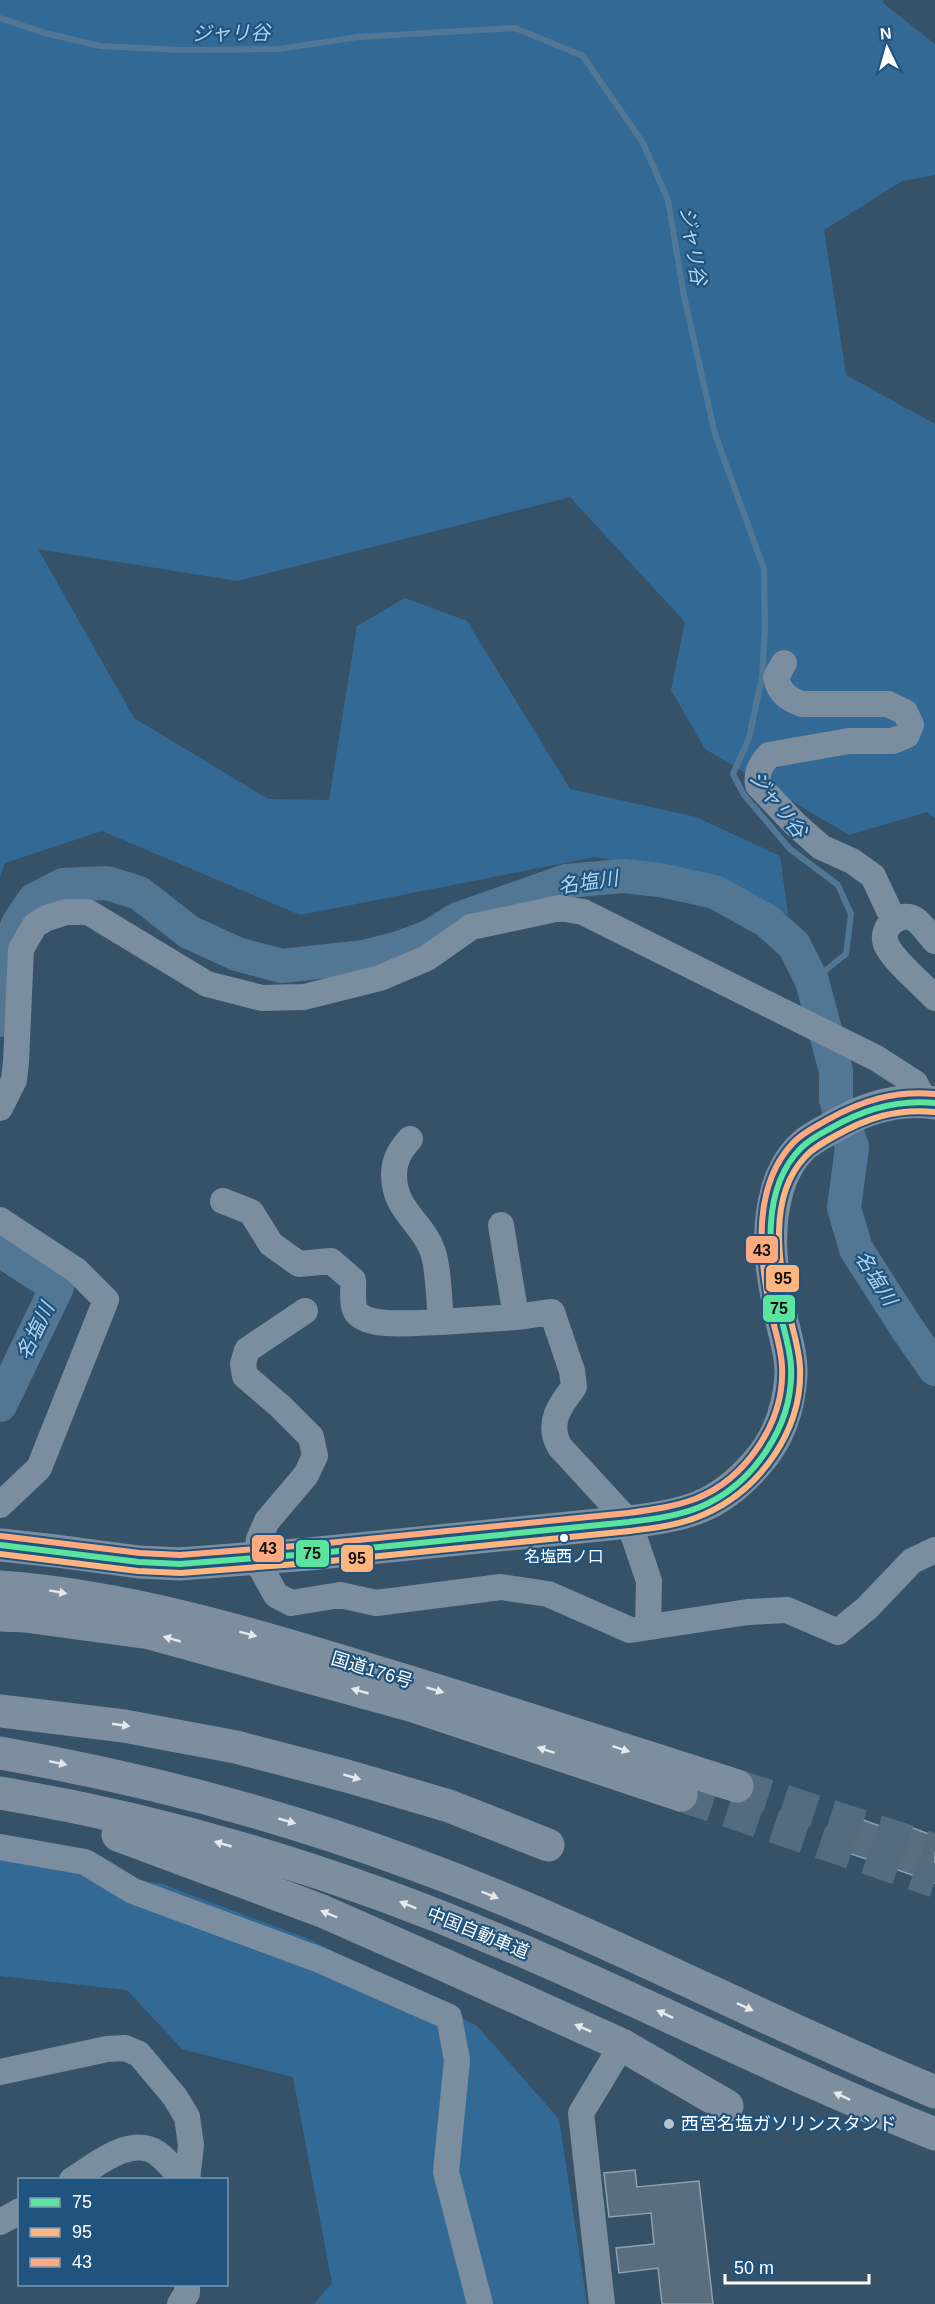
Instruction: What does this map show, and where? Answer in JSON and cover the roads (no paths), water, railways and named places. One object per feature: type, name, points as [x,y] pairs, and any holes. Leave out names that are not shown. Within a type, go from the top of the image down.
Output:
[{"type":"highway","points":[[0,1545],[139,1562],[180,1564],[629,1522],[678,1515],[705,1504],[730,1491],[747,1474],[776,1438],[788,1401],[790,1356],[769,1248],[773,1206],[781,1175],[803,1145],[862,1111],[886,1104],[930,1102]]},
{"type":"highway","name":"国道176号","points":[[0,1587],[51,1590],[168,1613],[293,1646],[737,1786]]},
{"type":"highway","name":"国道176号","points":[[0,1615],[25,1616],[150,1633],[414,1706],[681,1795]]},
{"type":"highway","points":[[0,1711],[124,1726],[236,1747],[449,1806],[548,1845]]},
{"type":"highway","points":[[0,1753],[178,1789],[296,1823],[412,1863],[646,1961],[935,2092]]},
{"type":"highway","name":"中国自動車道","points":[[0,1793],[49,1801],[171,1829],[280,1861],[391,1898],[502,1942],[860,2104],[935,2134]]},
{"type":"highway","points":[[0,1800],[119,1835],[322,1911],[622,2045],[727,2106]]},
{"type":"street","points":[[784,663],[776,677],[778,689],[790,699],[802,704],[888,704],[905,712],[910,725],[907,735],[893,741],[849,741],[769,755],[759,767],[757,776],[758,785],[821,848],[852,861],[873,876],[894,921]]},
{"type":"street","points":[[0,1108],[14,1080],[21,949],[35,925],[47,918],[66,912],[88,912],[207,984],[261,998],[304,997],[380,978],[426,958],[471,927],[560,908],[583,912],[876,1058],[915,1083],[930,1102]]},
{"type":"street","points":[[935,941],[916,920],[908,918],[894,921],[888,926],[885,934],[888,948],[935,999]]},
{"type":"street","points":[[410,1139],[400,1150],[394,1166],[394,1190],[434,1253],[441,1322]]},
{"type":"street","points":[[223,1202],[251,1212],[271,1244],[299,1264],[331,1261],[353,1280],[354,1305],[357,1313],[373,1322],[441,1322],[552,1312],[572,1371],[574,1387],[559,1407],[553,1424],[553,1436],[566,1454],[629,1522],[649,1581],[648,1627]]},
{"type":"street","points":[[0,1220],[76,1270],[106,1300],[39,1468],[0,1505]]},
{"type":"street","points":[[501,1226],[516,1317]]},
{"type":"street","points":[[305,1311],[247,1350],[243,1364],[245,1376],[311,1437],[315,1456],[306,1475],[267,1521],[259,1539],[256,1558],[276,1595],[291,1603],[340,1595],[376,1602],[501,1587],[548,1594],[630,1630],[748,1612],[787,1610],[838,1632],[867,1608],[912,1561],[935,1550]]},
{"type":"street","points":[[0,1848],[85,1862],[133,1891],[320,1960],[449,2017],[457,2060],[446,2172],[480,2304]]},
{"type":"street","points":[[602,2304],[581,2114],[622,2045]]},
{"type":"street","points":[[0,2072],[107,2049],[125,2048],[139,2054],[175,2097],[187,2117],[191,2145],[185,2178]]},
{"type":"street","points":[[75,2178],[121,2150],[140,2147],[156,2152],[183,2178]]},
{"type":"street","points":[[0,2222],[18,2212]]},
{"type":"street","points":[[180,2304],[188,2293],[187,2286]]},
{"type":"waterway","name":"ジャリ谷","points":[[0,18],[45,33],[100,46],[182,50],[279,49],[358,37],[515,28],[583,56],[643,143],[668,200],[684,296],[715,434],[764,569],[765,628],[762,677],[749,738],[733,774],[744,795],[790,849],[838,885],[851,914],[846,954],[812,981]]},
{"type":"waterway","name":"名塩川","points":[[0,1020],[10,944],[18,924],[34,900],[63,885],[107,883],[139,893],[189,932],[237,954],[282,966],[364,957],[399,948],[429,937],[458,919],[566,881],[623,876],[660,880],[715,892],[767,921],[794,945],[812,981],[836,1071],[836,1100],[852,1147],[844,1208],[856,1249],[935,1369]]},
{"type":"waterway","name":"名塩川","points":[[0,1250],[57,1287],[0,1405]]},
{"type":"tunnel","points":[[737,1786],[935,1850]]},
{"type":"tunnel","points":[[681,1795],[935,1881]]},
{"type":"place","name":"名塩西ノ口","points":[[564,1538]]},
{"type":"place","name":"西宮名塩ガソリンスタンド","points":[[669,2124]]}]
